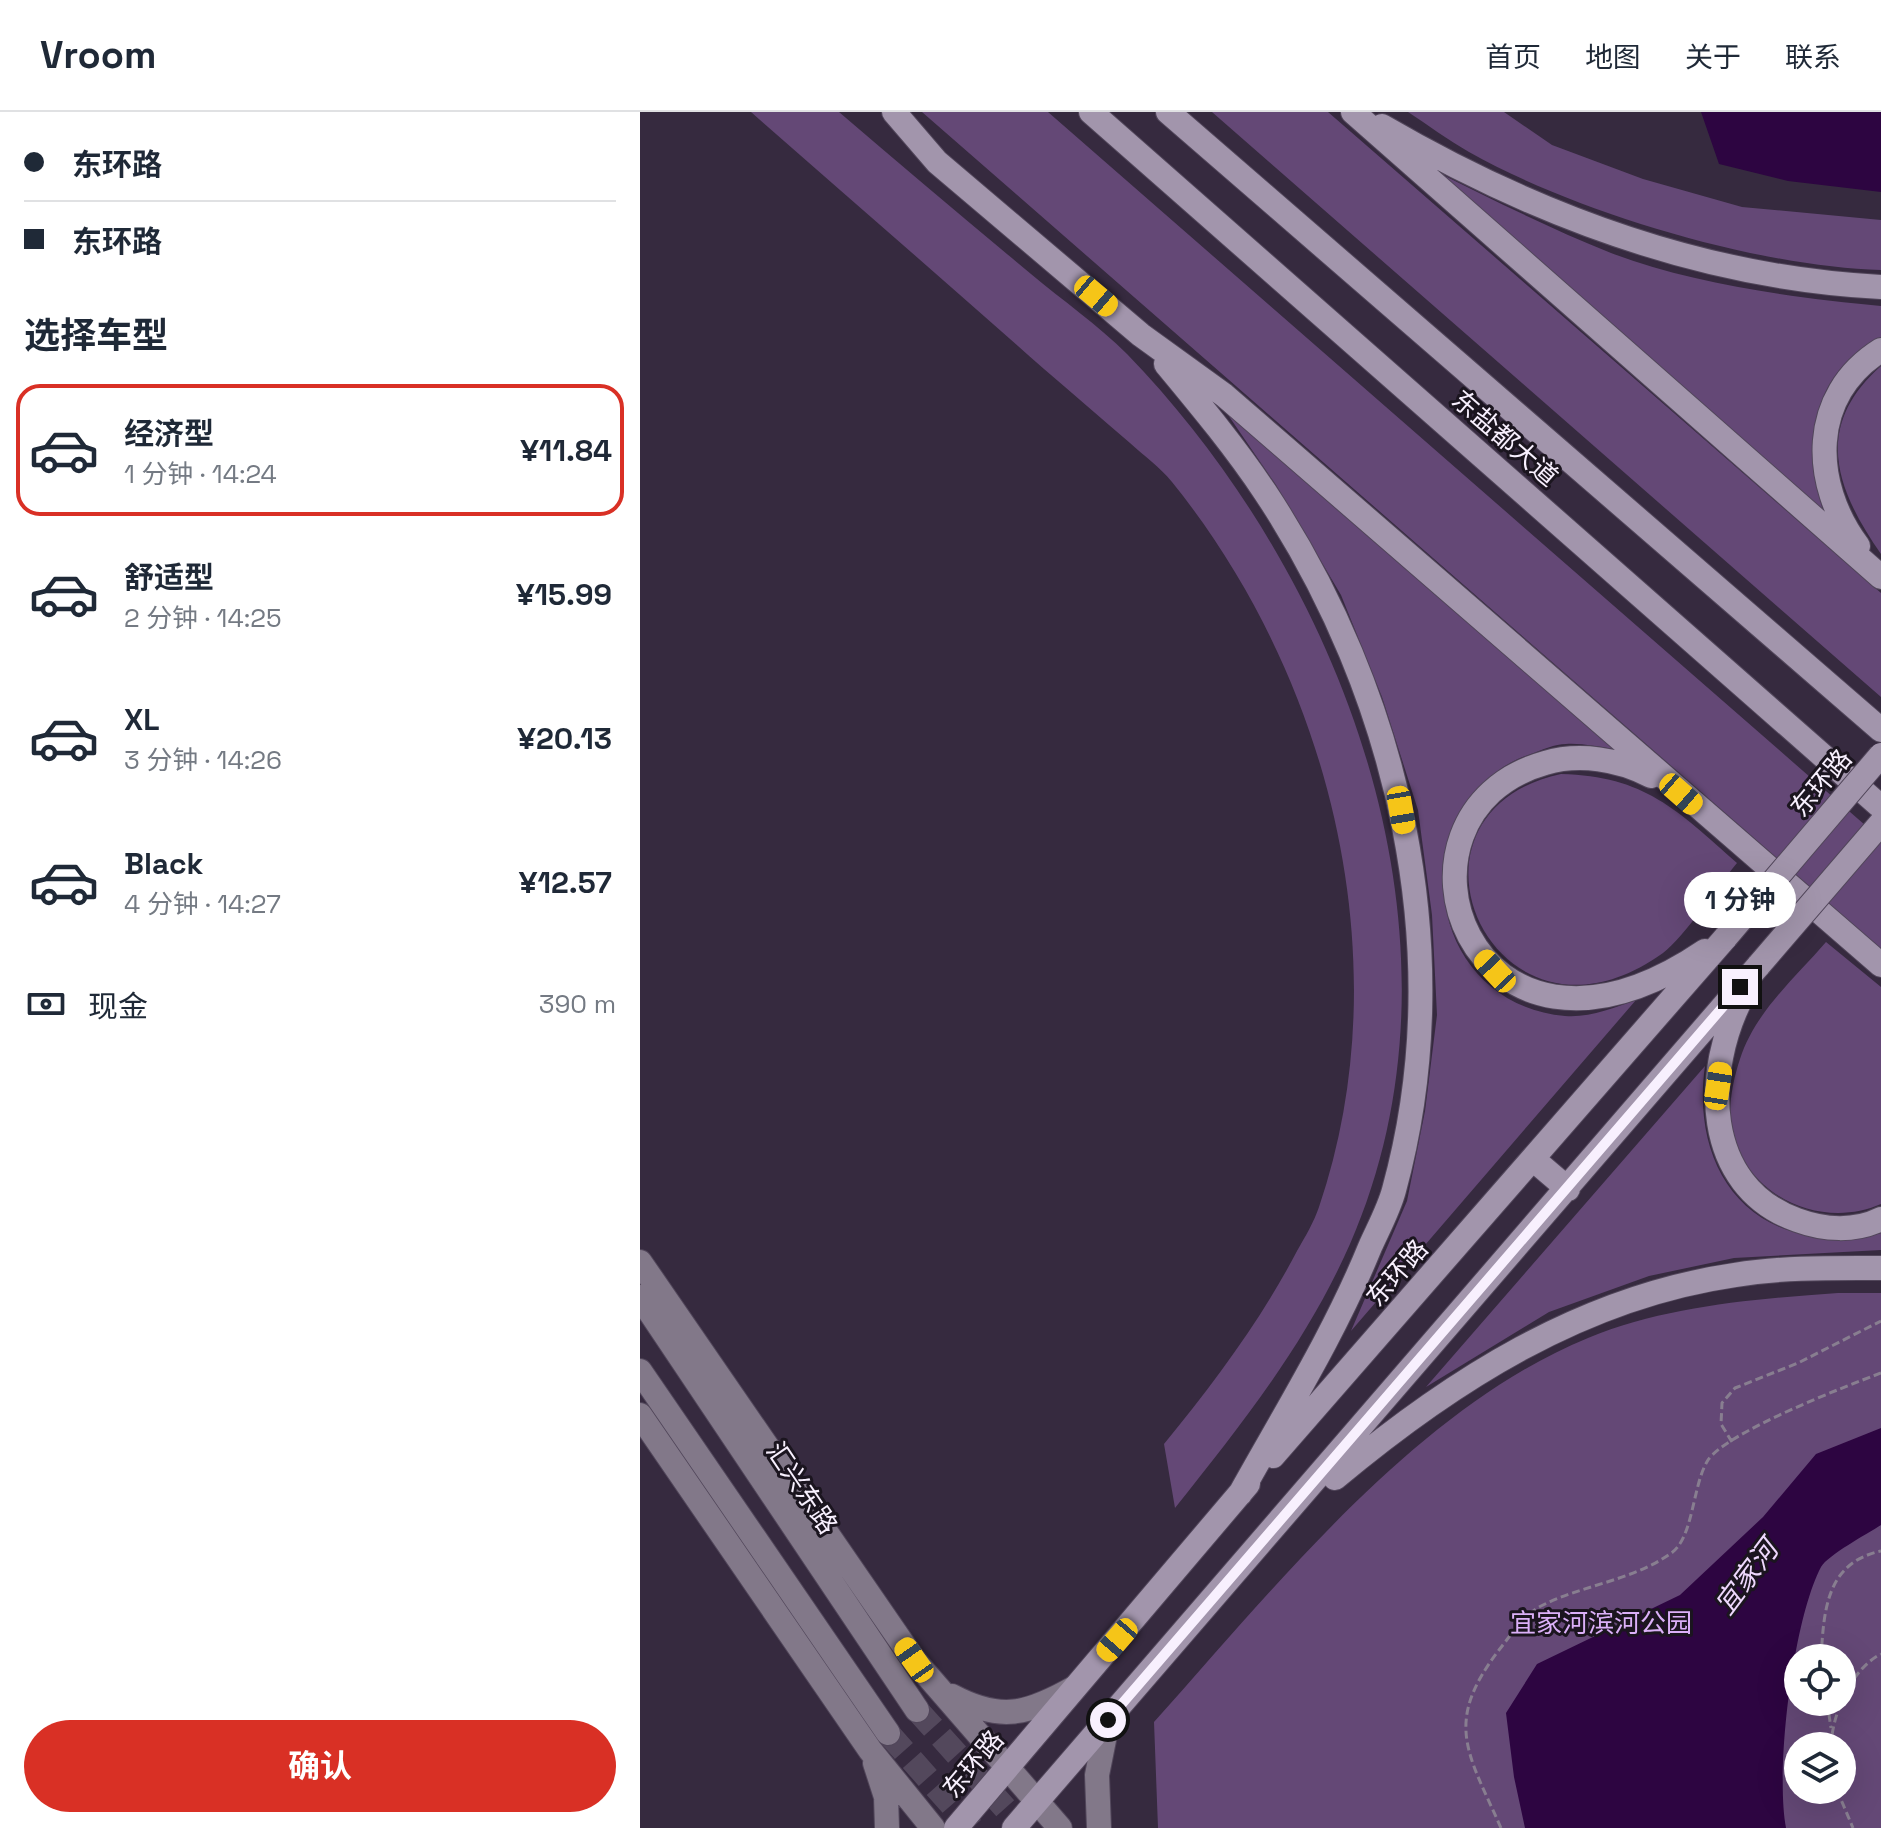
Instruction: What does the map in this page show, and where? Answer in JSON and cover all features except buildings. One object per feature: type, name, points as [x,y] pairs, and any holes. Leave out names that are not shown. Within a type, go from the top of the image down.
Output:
[{"type":"highway","points":[[872,112],[937,162],[1141,335],[1224,395],[1881,965]]},
{"type":"highway","points":[[894,112],[937,162]]},
{"type":"highway","name":"东盐都大道","points":[[1091,112],[1881,807]]},
{"type":"highway","name":"东盐都大道","points":[[1168,112],[1881,730]]},
{"type":"highway","points":[[1356,112],[1491,185],[1615,236],[1716,263],[1813,283],[1881,287]]},
{"type":"highway","points":[[1356,112],[1880,575]]},
{"type":"highway","points":[[1141,335],[1265,492],[1327,601],[1370,703],[1401,810],[1418,913],[1422,1012],[1412,1109],[1393,1193],[1350,1293],[1240,1494]]},
{"type":"highway","points":[[1880,575],[1844,528],[1829,490],[1823,447],[1831,408],[1846,377],[1881,350]]},
{"type":"highway","name":"东环路","points":[[956,1828],[1240,1494],[1534,1160],[1881,755]]},
{"type":"highway","points":[[1681,794],[1639,770],[1604,759],[1561,758],[1526,768],[1498,785],[1469,825],[1459,847],[1454,877],[1458,918],[1475,949],[1495,971],[1519,987],[1567,1001],[1603,996],[1656,979],[1726,937]]},
{"type":"highway","points":[[1014,1828],[1881,823]]},
{"type":"highway","points":[[1759,965],[1738,1004],[1726,1038],[1718,1086],[1716,1122],[1728,1159],[1748,1190],[1775,1212],[1828,1229],[1869,1225],[1881,1219]]},
{"type":"highway","points":[[1534,1160],[1568,1189]]},
{"type":"highway","points":[[1280,1523],[1399,1425],[1472,1376],[1556,1328],[1656,1291],[1735,1275],[1811,1268],[1881,1268]]},
{"type":"main road","points":[[640,1262],[914,1660],[1060,1828]]},
{"type":"main road","name":"汇兴东路","points":[[640,1297],[917,1710]]},
{"type":"main road","points":[[640,1371],[933,1828]]},
{"type":"main road","points":[[640,1415],[879,1742],[887,1828]]},
{"type":"main road","points":[[940,1689],[973,1707],[1004,1714],[1038,1709],[1076,1687]]},
{"type":"main road","points":[[1099,1828],[1097,1775],[1108,1720]]},
{"type":"path","points":[[1732,1442],[1721,1424],[1722,1403],[1735,1388],[1798,1363],[1881,1321]]},
{"type":"path","points":[[1501,1828],[1469,1756],[1464,1722],[1475,1681],[1512,1634],[1539,1607],[1626,1576],[1673,1553],[1688,1526],[1698,1481],[1710,1457],[1801,1404],[1881,1373]]},
{"type":"path","points":[[1822,1644],[1823,1617],[1839,1572],[1857,1558],[1881,1551]]},
{"type":"path","points":[[1832,1732],[1850,1684],[1881,1654]]},
{"type":"path","points":[[1829,1716],[1832,1732]]},
{"type":"path","points":[[1843,1804],[1853,1828]]},
{"type":"green space","points":[[751,112],[839,112],[1127,354],[1205,444],[1272,546],[1328,655],[1370,770],[1395,889],[1402,1009],[1387,1128],[1350,1244],[1314,1315],[1272,1381],[1175,1508],[1164,1444],[1252,1326],[1306,1235],[1319,1207],[1343,1114],[1353,1018],[1351,922],[1336,827],[1310,734],[1274,644],[1227,560],[1172,482]]},
{"type":"green space","points":[[922,112],[1048,112],[1881,839],[1881,949]]},
{"type":"green space","points":[[1212,112],[1328,112],[1881,593],[1881,697]]},
{"type":"green space","points":[[1408,112],[1504,112],[1552,145],[1643,179],[1742,207],[1881,220],[1881,270],[1780,259],[1725,247],[1614,215],[1512,174],[1461,147]]},
{"type":"green space","points":[[1433,170],[1566,234],[1642,264],[1744,288],[1881,306],[1881,337],[1857,352],[1839,370],[1819,411],[1814,459],[1823,511]]},
{"type":"green space","points":[[1881,366],[1881,554],[1852,505],[1838,458],[1839,434],[1846,411],[1860,389]]},
{"type":"green space","points":[[1224,409],[1614,749],[1578,744],[1557,745],[1508,764],[1489,778],[1461,817],[1448,850],[1444,883],[1448,915],[1458,945],[1476,972],[1500,993],[1530,1008],[1565,1016],[1592,1014],[1636,1000],[1351,1331],[1407,1201],[1425,1111],[1437,1015],[1432,915],[1418,810],[1382,697],[1341,595],[1276,485]]},
{"type":"green space","points":[[1561,774],[1616,781],[1658,799],[1737,863],[1691,923],[1663,953],[1603,982],[1550,982],[1509,960],[1480,924],[1469,880],[1476,836],[1506,798]]},
{"type":"green space","points":[[1826,942],[1881,987],[1881,1204],[1858,1211],[1835,1213],[1812,1210],[1790,1202],[1770,1190],[1753,1174],[1740,1154],[1730,1113],[1737,1067],[1755,1026],[1777,996]]},
{"type":"green space","points":[[1705,1066],[1705,1126],[1712,1154],[1724,1179],[1741,1201],[1762,1218],[1789,1230],[1843,1238],[1881,1233],[1881,1250],[1734,1258],[1649,1276],[1549,1312],[1426,1387]]},
{"type":"green space","name":"宜家河滨河公园","points":[[1838,1293],[1881,1293],[1881,1828],[1158,1828],[1154,1722],[1299,1560],[1407,1455],[1465,1409],[1525,1369],[1588,1338],[1648,1318],[1743,1301]]},
{"type":"water","points":[[1701,112],[1881,112],[1881,192],[1788,181],[1719,164]]},
{"type":"water","name":"宜家河","points":[[1881,1428],[1881,1525],[1825,1562],[1811,1591],[1798,1644],[1784,1644],[1784,1716],[1787,1716],[1783,1802],[1786,1828],[1525,1828],[1514,1777],[1506,1713],[1537,1664],[1680,1595],[1763,1517],[1816,1454]]},
{"type":"tunnel","points":[[917,1710],[1023,1828]]},
{"type":"tunnel","points":[[888,1733],[972,1828]]},
{"type":"route","points":[[1108,1720],[1363,1428],[1740,987]]}]
